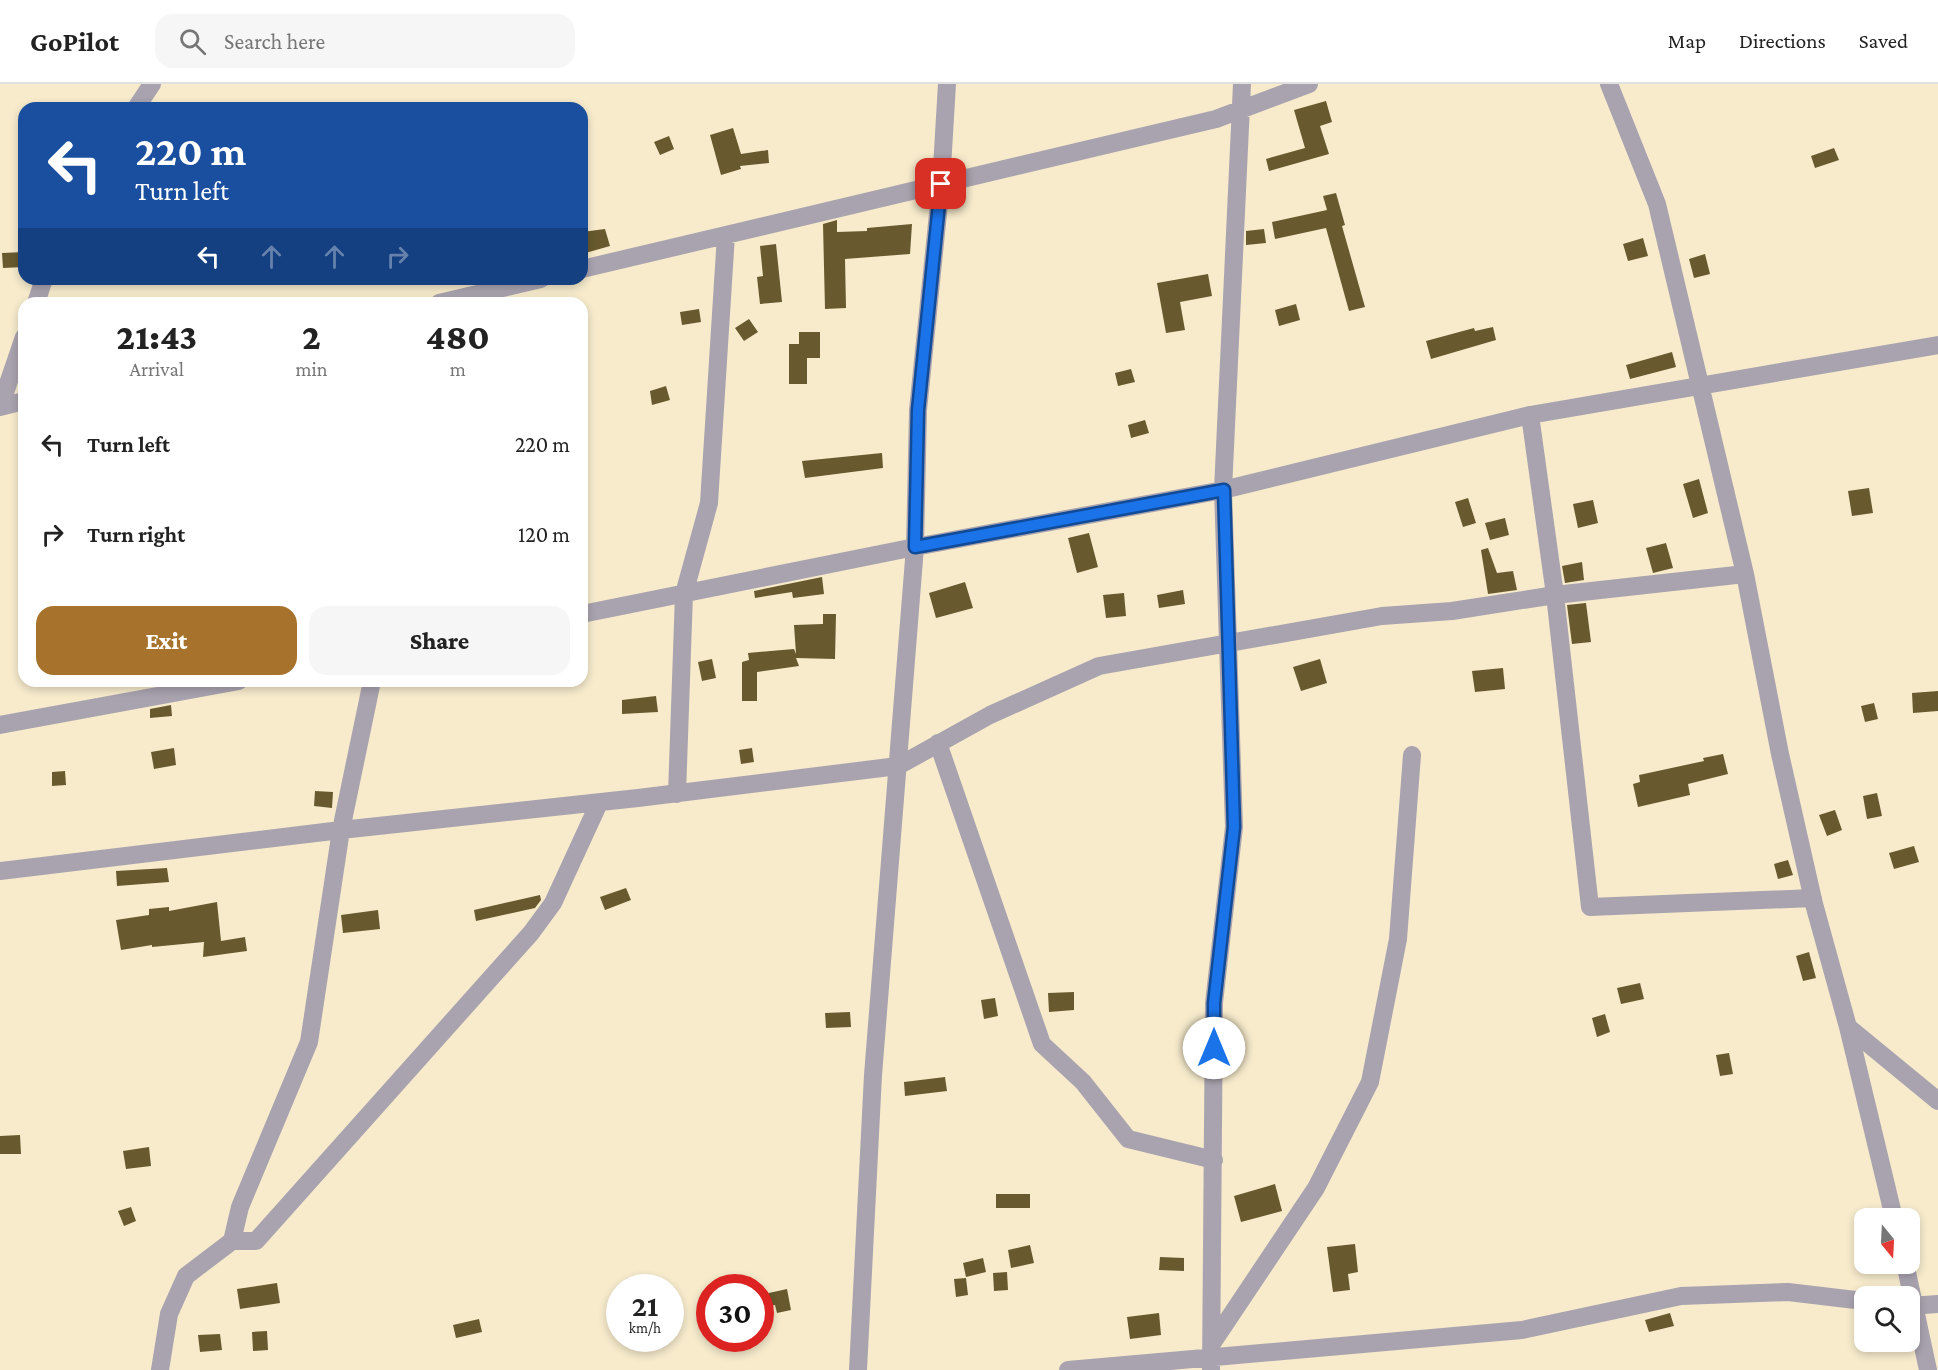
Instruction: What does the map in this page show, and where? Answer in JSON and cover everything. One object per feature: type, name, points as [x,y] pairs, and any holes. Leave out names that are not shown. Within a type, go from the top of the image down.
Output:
[{"type":"street","points":[[140,102],[152,84]]},
{"type":"street","points":[[858,1370],[873,1075],[915,547],[918,410],[941,184],[947,84]]},
{"type":"street","points":[[1212,1357],[1214,1003],[1234,827],[1224,490],[1239,111],[1242,84]]},
{"type":"street","points":[[588,268],[1216,119],[1309,84]]},
{"type":"street","points":[[1609,84],[1658,204],[1744,574],[1780,754],[1813,898],[1848,1027],[1892,1208]]},
{"type":"street","points":[[677,794],[684,594],[709,503],[726,235]]},
{"type":"street","points":[[464,297],[516,285]]},
{"type":"street","points":[[588,613],[915,547],[1224,490],[1530,416],[1938,345]]},
{"type":"street","points":[[0,407],[18,355]]},
{"type":"street","points":[[0,407],[18,402]]},
{"type":"street","points":[[1530,416],[1555,595],[1590,907],[1813,898]]},
{"type":"street","points":[[0,871],[341,830],[677,794],[898,766],[990,715],[1099,666],[1382,616],[1452,611],[1555,595],[1744,574]]},
{"type":"street","points":[[0,725],[207,687]]},
{"type":"street","points":[[232,1241],[240,1207],[309,1042],[341,830],[371,687]]},
{"type":"street","points":[[938,743],[1042,1044],[1083,1082],[1128,1139],[1214,1160]]},
{"type":"street","points":[[1212,1357],[1316,1188],[1370,1082],[1398,939],[1412,755]]},
{"type":"street","points":[[160,1370],[169,1314],[186,1276],[232,1241],[256,1241],[531,933],[553,903],[599,803]]},
{"type":"street","points":[[1848,1027],[1938,1101]]},
{"type":"street","points":[[1068,1370],[1522,1330],[1682,1296],[1788,1292],[1854,1299]]},
{"type":"street","points":[[1920,1305],[1938,1304]]},
{"type":"street","points":[[1920,1338],[1928,1370]]},
{"type":"building","points":[[1326,101],[1332,122],[1320,126],[1329,154],[1269,171],[1266,159],[1305,148],[1294,110]]},
{"type":"building","points":[[733,128],[741,154],[768,150],[769,163],[740,166],[741,169],[721,175],[710,135]]},
{"type":"building","points":[[669,136],[674,149],[660,155],[654,142]]},
{"type":"building","points":[[1834,148],[1839,160],[1815,168],[1811,156]]},
{"type":"building","points":[[1336,193],[1345,225],[1342,226],[1365,307],[1349,311],[1326,228],[1275,239],[1272,222],[1327,210],[1323,196]]},
{"type":"building","points":[[837,220],[837,232],[867,231],[867,228],[912,224],[910,254],[845,259],[846,308],[825,309],[823,224]]},
{"type":"building","points":[[605,229],[610,246],[588,252],[588,231]]},
{"type":"building","points":[[1264,229],[1266,243],[1246,245],[1246,231]]},
{"type":"building","points":[[1643,238],[1648,256],[1628,261],[1623,244]]},
{"type":"building","points":[[776,244],[782,302],[760,304],[757,277],[763,276],[760,246]]},
{"type":"building","points":[[18,252],[18,267],[3,268],[2,253]]},
{"type":"building","points":[[1705,254],[1710,274],[1694,278],[1689,259]]},
{"type":"building","points":[[1208,274],[1212,296],[1180,302],[1185,330],[1166,333],[1157,283]]},
{"type":"building","points":[[1296,304],[1300,320],[1279,326],[1275,310]]},
{"type":"building","points":[[699,309],[701,322],[682,325],[680,312]]},
{"type":"building","points":[[749,319],[758,332],[744,341],[735,328]]},
{"type":"building","points":[[1493,327],[1496,340],[1431,359],[1426,341],[1474,328],[1475,331]]},
{"type":"building","points":[[799,332],[820,332],[820,358],[807,358],[807,384],[789,384],[789,344],[799,344]]},
{"type":"building","points":[[1672,352],[1676,367],[1630,379],[1626,365]]},
{"type":"building","points":[[1131,369],[1135,382],[1118,386],[1115,373]]},
{"type":"building","points":[[666,386],[670,400],[652,405],[650,391]]},
{"type":"building","points":[[1145,420],[1149,433],[1131,438],[1128,425]]},
{"type":"building","points":[[882,453],[883,468],[805,478],[802,461]]},
{"type":"building","points":[[1699,479],[1708,513],[1693,518],[1683,484]]},
{"type":"building","points":[[1869,488],[1873,513],[1852,516],[1848,491]]},
{"type":"building","points":[[1468,498],[1476,523],[1463,527],[1455,502]]},
{"type":"building","points":[[1593,500],[1598,523],[1578,528],[1573,504]]},
{"type":"building","points":[[1505,518],[1509,535],[1490,540],[1485,523]]},
{"type":"building","points":[[1089,533],[1098,567],[1077,573],[1068,538]]},
{"type":"building","points":[[1666,543],[1673,568],[1653,573],[1646,548]]},
{"type":"building","points":[[1488,548],[1497,573],[1513,571],[1517,590],[1488,594],[1481,550]]},
{"type":"building","points":[[1582,562],[1584,580],[1565,583],[1562,566]]},
{"type":"building","points":[[822,577],[824,594],[793,598],[792,592],[755,598],[754,591]]},
{"type":"building","points":[[965,582],[973,608],[936,618],[929,593]]},
{"type":"building","points":[[1183,590],[1185,604],[1159,608],[1157,595]]},
{"type":"building","points":[[1124,593],[1126,616],[1106,618],[1103,595]]},
{"type":"building","points":[[1586,603],[1591,642],[1572,644],[1567,605]]},
{"type":"building","points":[[823,614],[836,614],[835,659],[796,658],[799,666],[757,672],[757,701],[742,701],[742,662],[749,660],[748,653],[794,649],[796,654],[794,625],[823,624]]},
{"type":"building","points":[[712,659],[716,678],[702,681],[698,662]]},
{"type":"building","points":[[1320,659],[1327,683],[1301,691],[1293,667]]},
{"type":"building","points":[[1503,668],[1505,689],[1475,692],[1472,671]]},
{"type":"building","points":[[1938,691],[1938,711],[1913,713],[1912,693]]},
{"type":"building","points":[[656,696],[658,712],[622,714],[622,700]]},
{"type":"building","points":[[1874,703],[1878,719],[1865,722],[1861,706]]},
{"type":"building","points":[[171,705],[172,716],[150,718],[150,709]]},
{"type":"building","points":[[174,748],[176,765],[154,769],[151,752]]},
{"type":"building","points":[[752,748],[754,762],[741,764],[739,750]]},
{"type":"building","points":[[1723,754],[1728,774],[1688,784],[1690,795],[1638,807],[1633,784],[1640,782],[1639,775],[1704,761],[1703,758]]},
{"type":"building","points":[[65,771],[66,785],[52,786],[52,772]]},
{"type":"building","points":[[315,791],[333,792],[332,808],[314,806]]},
{"type":"building","points":[[1877,793],[1882,816],[1867,819],[1863,796]]},
{"type":"building","points":[[1835,810],[1842,830],[1827,836],[1819,815]]},
{"type":"building","points":[[1914,846],[1919,862],[1894,869],[1889,853]]},
{"type":"building","points":[[1788,860],[1793,875],[1778,879],[1774,864]]},
{"type":"building","points":[[167,868],[169,882],[117,886],[116,871]]},
{"type":"building","points":[[626,888],[631,900],[605,910],[600,897]]},
{"type":"building","points":[[540,895],[541,900],[535,908],[476,921],[474,910]]},
{"type":"building","points":[[217,902],[221,941],[245,937],[247,951],[203,957],[204,942],[152,947],[152,945],[121,950],[116,920],[149,915],[149,909],[169,907],[169,911]]},
{"type":"building","points":[[378,910],[380,929],[343,933],[341,915]]},
{"type":"building","points":[[1809,952],[1816,978],[1803,981],[1796,956]]},
{"type":"building","points":[[1640,983],[1644,999],[1621,1004],[1617,988]]},
{"type":"building","points":[[1074,992],[1074,1010],[1049,1012],[1048,993]]},
{"type":"building","points":[[995,998],[998,1016],[984,1019],[981,1000]]},
{"type":"building","points":[[850,1012],[851,1027],[826,1028],[825,1013]]},
{"type":"building","points":[[1605,1014],[1610,1032],[1597,1037],[1592,1018]]},
{"type":"building","points":[[1729,1053],[1733,1074],[1720,1076],[1716,1055]]},
{"type":"building","points":[[945,1077],[947,1091],[905,1096],[904,1082]]},
{"type":"building","points":[[20,1135],[21,1154],[0,1154],[0,1136]]},
{"type":"building","points":[[149,1147],[151,1166],[126,1169],[123,1151]]},
{"type":"building","points":[[1275,1184],[1282,1211],[1241,1222],[1234,1196]]},
{"type":"building","points":[[996,1194],[1030,1194],[1030,1208],[996,1208]]},
{"type":"building","points":[[131,1207],[136,1221],[124,1226],[118,1211]]},
{"type":"building","points":[[1355,1244],[1358,1272],[1348,1274],[1350,1290],[1333,1292],[1327,1247]]},
{"type":"building","points":[[1030,1245],[1034,1263],[1011,1268],[1008,1250]]},
{"type":"building","points":[[1160,1257],[1184,1258],[1184,1271],[1159,1270]]},
{"type":"building","points":[[983,1258],[986,1272],[966,1277],[963,1263]]},
{"type":"building","points":[[1007,1272],[1008,1290],[994,1291],[993,1273]]},
{"type":"building","points":[[966,1278],[968,1295],[956,1297],[954,1279]]},
{"type":"building","points":[[277,1283],[280,1303],[240,1309],[237,1289]]},
{"type":"building","points":[[787,1289],[791,1310],[777,1313],[774,1305],[774,1292]]},
{"type":"building","points":[[1159,1313],[1161,1335],[1130,1339],[1127,1317]]},
{"type":"building","points":[[1670,1313],[1674,1326],[1649,1332],[1645,1320]]},
{"type":"building","points":[[479,1319],[482,1332],[456,1338],[453,1325]]},
{"type":"building","points":[[267,1331],[268,1350],[253,1351],[252,1332]]},
{"type":"building","points":[[220,1334],[222,1350],[200,1352],[198,1335]]},
{"type":"route","points":[[941,184],[918,410],[915,547],[1224,490],[1234,827],[1214,1003],[1214,1048]]}]
